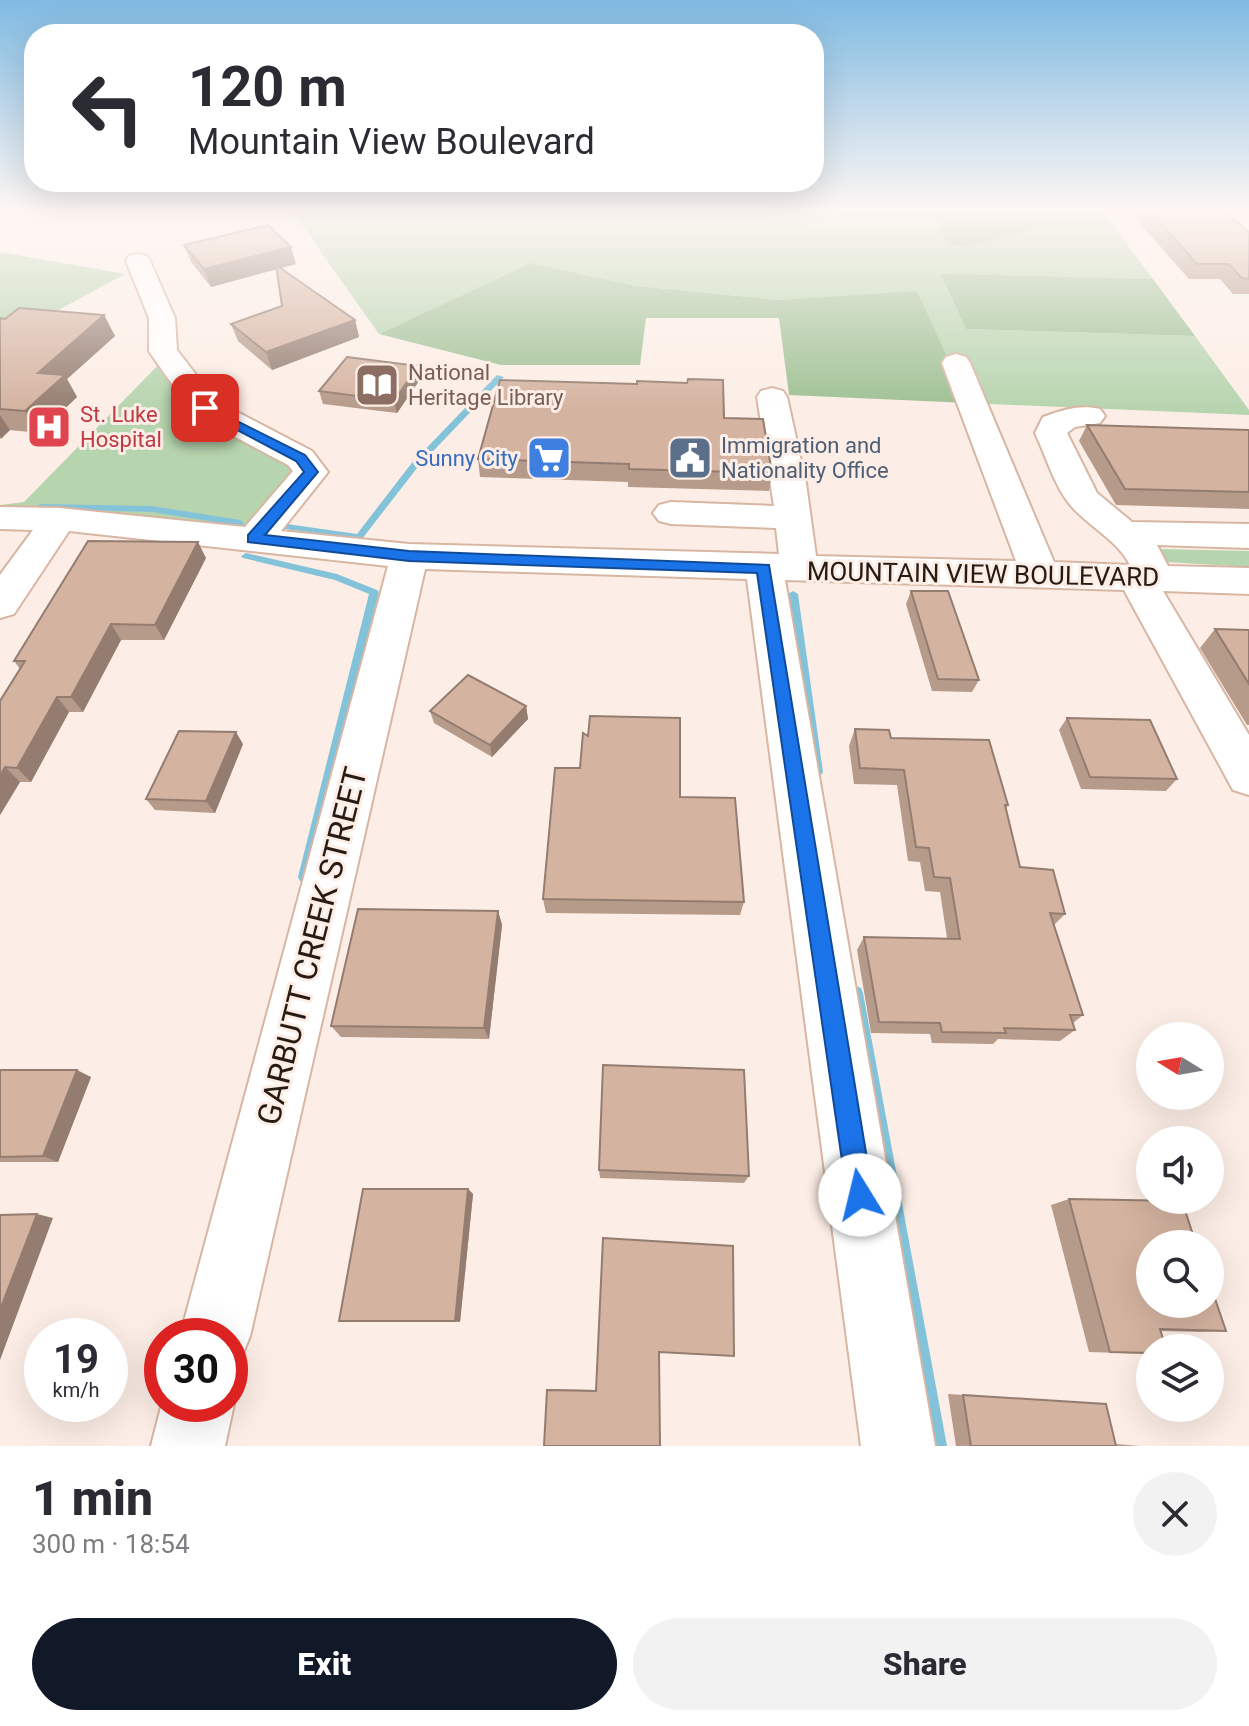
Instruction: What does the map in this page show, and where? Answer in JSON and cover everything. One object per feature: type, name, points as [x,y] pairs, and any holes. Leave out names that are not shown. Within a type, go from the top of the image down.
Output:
[{"type":"street","points":[[144,275],[162,318],[163,351],[193,396],[205,408],[300,458],[311,472],[254,539]]},
{"type":"street","points":[[956,363],[1040,574]]},
{"type":"street","points":[[772,397],[793,518],[782,569],[898,1446]]},
{"type":"street","points":[[1089,416],[1069,418],[1054,424],[1051,433],[1083,498],[1107,521],[1136,541],[1146,578],[1249,776]]},
{"type":"street","points":[[671,513],[793,518]]},
{"type":"street","name":"MOUNTAIN VIEW BOULEVARD","points":[[0,518],[59,519],[409,556],[1249,581]]},
{"type":"street","points":[[0,604],[59,519]]},
{"type":"street","points":[[1127,533],[1249,536]]},
{"type":"street","name":"GARBUTT CREEK STREET","points":[[219,1318],[409,556]]},
{"type":"street","points":[[188,1446],[194,1422]]},
{"type":"green space","points":[[0,275],[122,275],[14,334],[0,346]]},
{"type":"green space","points":[[338,275],[503,275],[379,334]]},
{"type":"green space","points":[[503,275],[588,275],[637,286],[778,300],[917,291],[968,403],[789,395],[779,318],[646,318],[640,365],[501,365],[379,334]]},
{"type":"green space","points":[[588,275],[940,275],[966,329],[1195,336],[1249,410],[1249,415],[968,403],[916,292],[778,300],[637,286]]},
{"type":"green space","points":[[941,275],[1153,279],[1195,336],[966,329]]},
{"type":"green space","points":[[966,275],[1150,275],[1153,279]]},
{"type":"green space","points":[[172,351],[204,403],[296,473],[254,539],[0,526],[0,505],[24,502]]},
{"type":"green space","points":[[1161,549],[1249,551],[1249,567],[1166,562],[1157,554]]},
{"type":"building","points":[[278,275],[291,275],[355,320],[266,352],[231,324],[282,306]]},
{"type":"building","points":[[19,308],[104,315],[38,373],[65,375],[25,411],[0,409],[0,318],[5,319]]},
{"type":"building","points":[[347,357],[418,366],[394,401],[319,391]]},
{"type":"building","points":[[688,379],[723,380],[724,418],[763,419],[772,473],[629,469],[629,464],[478,459],[500,380],[637,384],[637,381],[687,383]]},
{"type":"building","points":[[1087,425],[1249,430],[1249,492],[1125,489]]},
{"type":"building","points":[[88,541],[198,542],[155,625],[111,624],[71,697],[57,697],[17,768],[5,767],[0,776],[0,701],[25,661],[14,661]]},
{"type":"building","points":[[911,591],[948,591],[979,680],[938,679]]},
{"type":"building","points":[[1215,629],[1249,630],[1249,684]]},
{"type":"building","points":[[468,675],[526,706],[490,745],[430,711]]},
{"type":"building","points":[[590,716],[680,718],[680,797],[735,798],[744,902],[543,899],[555,768],[580,768],[583,733],[588,736]]},
{"type":"building","points":[[1067,718],[1150,720],[1177,779],[1090,777]]},
{"type":"building","points":[[855,729],[889,730],[891,738],[989,740],[1008,805],[1005,805],[1020,867],[1053,870],[1065,914],[1050,913],[1083,1015],[1070,1015],[1075,1030],[1004,1028],[1006,1033],[942,1032],[940,1023],[879,1022],[864,937],[960,939],[950,878],[934,877],[929,848],[916,847],[904,770],[860,768]]},
{"type":"building","points":[[179,731],[236,732],[206,801],[146,799]]},
{"type":"building","points":[[358,909],[498,911],[484,1028],[331,1026]]},
{"type":"building","points":[[603,1065],[744,1070],[749,1176],[599,1170]]},
{"type":"building","points":[[0,1070],[77,1070],[43,1156],[0,1157]]},
{"type":"building","points":[[363,1189],[468,1189],[455,1321],[339,1321]]},
{"type":"building","points":[[1069,1199],[1136,1200],[1136,1214],[1186,1214],[1191,1230],[1136,1230],[1136,1318],[1222,1318],[1226,1331],[1160,1329],[1162,1334],[1136,1334],[1136,1353],[1110,1352]]},
{"type":"building","points":[[37,1214],[0,1310],[0,1215]]},
{"type":"building","points":[[603,1238],[733,1246],[734,1356],[659,1352],[660,1446],[544,1446],[547,1390],[596,1391]]},
{"type":"building","points":[[963,1395],[1106,1404],[1116,1446],[971,1446]]},
{"type":"waterway","points":[[280,526],[359,537],[414,466],[500,377]]},
{"type":"waterway","points":[[40,507],[152,509],[240,523]]},
{"type":"waterway","points":[[246,556],[337,577],[374,592],[304,877]]},
{"type":"waterway","points":[[793,594],[817,772]]},
{"type":"waterway","points":[[856,993],[938,1446]]},
{"type":"place","name":"National Heritage Library","points":[[377,385]]},
{"type":"place","name":"St. Luke Hospital","points":[[49,427]]},
{"type":"place","name":"Sunny City","points":[[549,458]]},
{"type":"place","name":"Immigration and Nationality Office","points":[[690,458]]},
{"type":"route","points":[[205,408],[300,458],[311,472],[254,539],[409,556],[764,568],[860,1195]]}]
